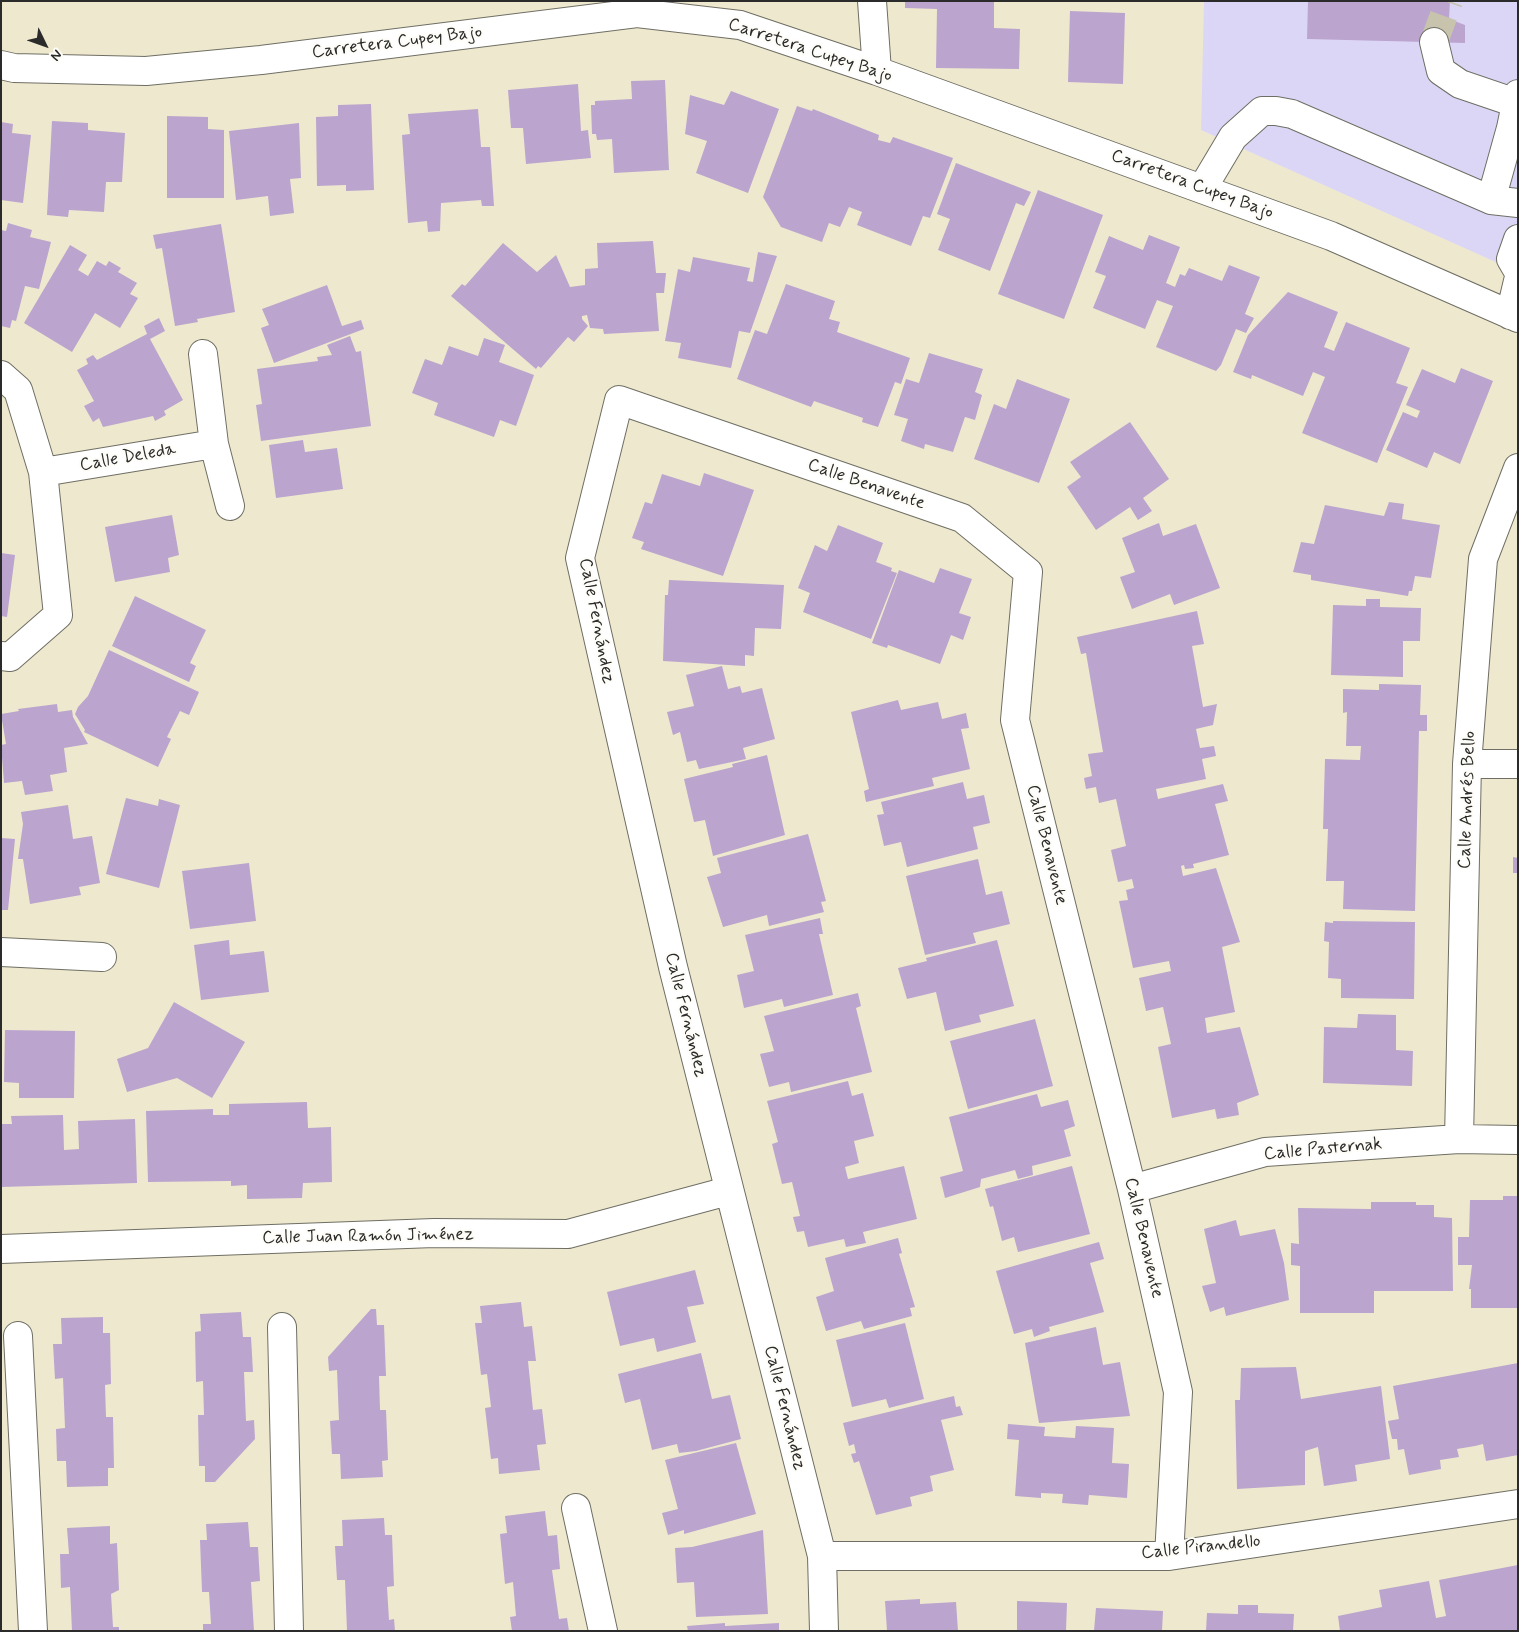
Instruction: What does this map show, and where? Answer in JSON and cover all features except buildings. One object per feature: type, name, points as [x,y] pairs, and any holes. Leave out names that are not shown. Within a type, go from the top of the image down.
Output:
[{"type":"street","points":[[872,1],[876,71]]},
{"type":"street","name":"Carretera Cupey Bajo","points":[[1,65],[14,68],[146,71],[261,60],[637,13],[740,25],[876,71],[1331,236],[1514,317]]},
{"type":"street","points":[[1434,42],[1441,71],[1460,84],[1517,98],[1491,200]]},
{"type":"street","points":[[1202,189],[1233,137],[1262,111],[1276,111],[1292,114],[1491,200],[1518,203]]},
{"type":"street","points":[[1518,239],[1511,259],[1518,271]]},
{"type":"street","points":[[1514,317],[1518,281]]},
{"type":"street","points":[[203,354],[214,444],[230,506]]},
{"type":"street","points":[[1,375],[18,390],[43,472],[58,614],[10,657],[1,656]]},
{"type":"street","name":"Calle Benavente","points":[[618,400],[962,518],[1028,572],[1015,720],[1132,1189],[1178,1392],[1169,1556]]},
{"type":"street","name":"Calle Fernández","points":[[618,400],[580,558],[673,967],[728,1191],[822,1556],[824,1631]]},
{"type":"street","name":"Calle Deleda","points":[[43,472],[214,444]]},
{"type":"street","name":"Calle Andrés Bello","points":[[1459,1139],[1467,764],[1483,560],[1518,468]]},
{"type":"street","points":[[1467,764],[1518,764]]},
{"type":"street","points":[[1,952],[102,957]]},
{"type":"street","name":"Calle Pasternak","points":[[1132,1189],[1265,1152],[1459,1139],[1518,1140]]},
{"type":"street","name":"Calle Juan Ramón Jiménez","points":[[1,1249],[424,1233],[568,1234],[728,1191]]},
{"type":"street","points":[[282,1327],[289,1631]]},
{"type":"street","points":[[18,1336],[33,1631]]},
{"type":"street","name":"Calle Pirandello","points":[[822,1556],[1169,1556],[1518,1504]]},
{"type":"street","points":[[576,1508],[603,1631]]},
{"type":"shaded area","points":[[1204,1],[1518,1],[1518,272],[1201,130]]},
{"type":"tunnel","points":[[1434,42],[1449,1]]}]
